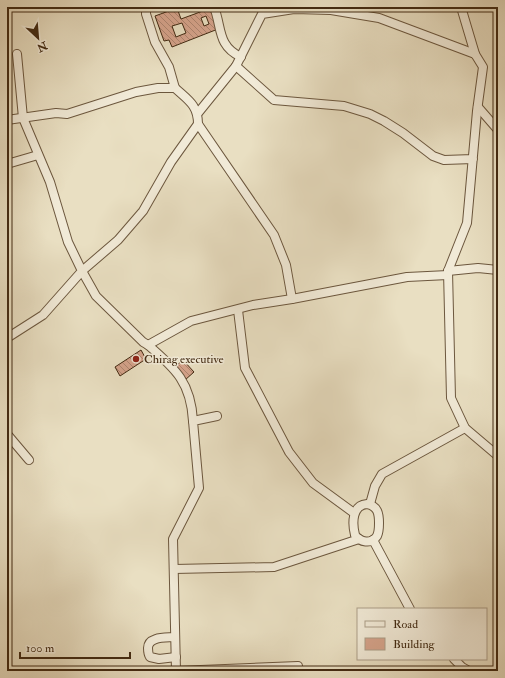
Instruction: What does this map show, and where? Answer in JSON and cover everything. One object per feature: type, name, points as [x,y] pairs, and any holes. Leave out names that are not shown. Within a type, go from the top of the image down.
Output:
[{"type":"street","points":[[146,7],[146,14],[155,42],[169,67],[175,88],[194,106],[198,113],[198,124],[274,235],[286,266],[292,299]]},
{"type":"street","points":[[214,7],[220,25],[220,34],[225,45],[236,55],[241,57]]},
{"type":"street","points":[[461,7],[475,54],[483,67],[467,223],[448,273],[451,398],[465,428],[498,456]]},
{"type":"street","points":[[198,113],[236,66],[262,14],[294,9],[331,10],[378,18],[475,54]]},
{"type":"street","points":[[17,54],[23,118],[50,182],[68,242],[82,271],[96,296],[143,342],[172,367],[185,384],[192,406],[199,488],[173,539],[176,671],[298,666],[298,671]]},
{"type":"street","points":[[236,66],[274,100],[344,106],[370,114],[384,121],[403,133],[433,156],[444,160],[473,159]]},
{"type":"street","points":[[7,120],[56,113],[67,114],[136,92],[158,88],[175,88]]},
{"type":"street","points":[[478,107],[498,130]]},
{"type":"street","points":[[7,338],[43,315],[82,271],[118,240],[143,211],[171,162],[198,124]]},
{"type":"street","points":[[7,164],[38,155]]},
{"type":"street","points":[[148,345],[192,321],[253,305],[407,277],[478,268],[498,270]]},
{"type":"street","points":[[238,310],[245,368],[289,452],[313,483],[354,513]]},
{"type":"street","points":[[193,421],[216,416]]},
{"type":"street","points":[[370,504],[375,486],[382,474],[465,428]]},
{"type":"street","points":[[7,434],[29,460]]},
{"type":"street","points":[[370,504],[374,506],[378,512],[379,532],[373,540],[366,542],[358,539],[354,533],[354,513],[360,506],[370,504]]},
{"type":"street","points":[[174,569],[274,567],[358,539]]},
{"type":"street","points":[[373,540],[409,608]]},
{"type":"street","points":[[175,637],[157,638],[150,641],[148,645],[148,654],[150,657],[159,659],[176,657]]},
{"type":"street","points":[[455,660],[469,671]]},
{"type":"building","points":[[177,8],[181,19],[211,8],[218,29],[172,47],[169,40],[164,41],[155,16]],"holes":[[[206,16],[209,24],[204,26],[201,18]],[[182,23],[186,33],[176,37],[172,26]]]},
{"type":"building","points":[[141,350],[146,359],[120,376],[115,367]]},
{"type":"building","points":[[183,360],[194,372],[185,380],[174,367]]},
{"type":"place","name":"Chirag executive","points":[[136,359]]}]
